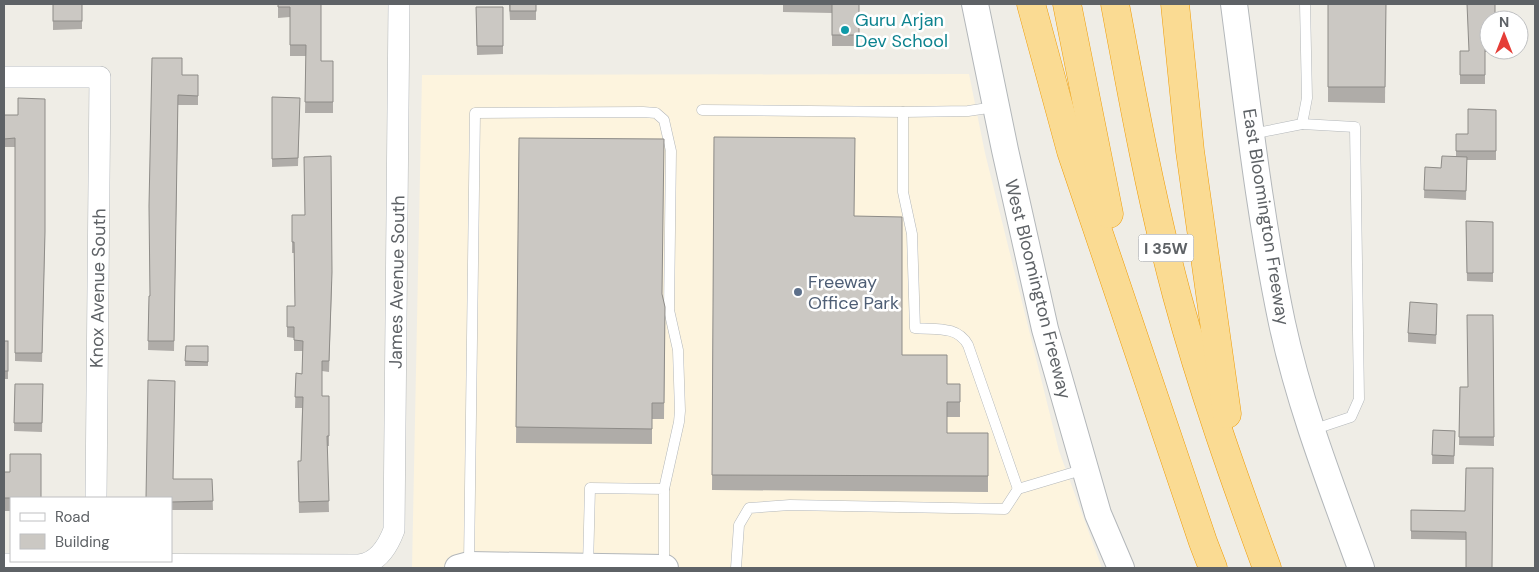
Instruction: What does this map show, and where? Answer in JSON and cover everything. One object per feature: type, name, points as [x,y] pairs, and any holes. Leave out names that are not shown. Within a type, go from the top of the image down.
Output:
[{"type":"highway","points":[[1031,4],[1072,151],[1139,353]]},
{"type":"highway","name":"I 35W","points":[[1067,4],[1098,168],[1139,353],[1203,542],[1214,568]]},
{"type":"highway","name":"I 35W","points":[[1114,4],[1141,140],[1177,295],[1223,448],[1267,568]]},
{"type":"highway","points":[[1175,4],[1190,151],[1237,488]]},
{"type":"street","name":"James Avenue South","points":[[95,562],[353,565],[364,564],[379,556],[389,543],[394,530],[399,4]]},
{"type":"street","name":"West Bloomington Freeway","points":[[975,4],[1045,329],[1098,514],[1121,568]]},
{"type":"street","name":"East Bloomington Freeway","points":[[1234,4],[1262,216],[1282,324],[1311,430],[1362,568]]},
{"type":"street","name":"Knox Avenue South","points":[[4,76],[100,78],[96,497]]},
{"type":"street","points":[[4,564],[95,562]]},
{"type":"street","points":[[463,567],[588,566],[664,568]]},
{"type":"lane","points":[[1302,124],[1307,98],[1305,4]]},
{"type":"lane","points":[[702,110],[903,112],[968,111],[996,107]]},
{"type":"lane","points":[[463,567],[475,113],[643,112],[656,113],[664,120],[671,151],[669,310],[678,350],[680,411],[664,489],[664,568]]},
{"type":"lane","points":[[903,112],[903,192],[912,234],[915,328],[956,331],[963,336],[968,345],[1018,489]]},
{"type":"lane","points":[[1251,134],[1302,124],[1355,127],[1359,399],[1351,417],[1311,430]]},
{"type":"lane","points":[[736,568],[739,525],[749,508],[790,505],[1005,509],[1018,489],[1085,468]]},
{"type":"lane","points":[[588,566],[590,488],[664,489]]},
{"type":"shaded area","points":[[969,74],[985,153],[1059,451],[1102,568],[412,568],[422,75]]},
{"type":"building","points":[[53,4],[82,4],[82,21],[53,21]]},
{"type":"building","points":[[278,4],[321,4],[321,61],[333,61],[333,102],[305,102],[306,45],[290,45],[290,7],[278,7]]},
{"type":"building","points":[[510,4],[536,4],[536,11],[510,11]]},
{"type":"building","name":"Guru Arjan Dev School","points":[[832,4],[859,4],[859,35],[832,35]]},
{"type":"building","points":[[1328,4],[1386,4],[1385,87],[1328,87]]},
{"type":"building","points":[[1467,4],[1495,4],[1495,10],[1479,10],[1479,60],[1485,60],[1485,75],[1460,75],[1460,51],[1469,51]]},
{"type":"building","points":[[476,7],[503,7],[503,46],[477,46]]},
{"type":"building","points":[[152,58],[182,58],[182,75],[198,75],[198,96],[178,95],[174,341],[148,341]]},
{"type":"building","points":[[272,97],[300,98],[298,158],[272,159]]},
{"type":"building","points":[[18,98],[45,99],[45,232],[42,353],[15,353],[15,138],[4,139],[4,115],[18,115]]},
{"type":"building","points":[[1468,109],[1496,110],[1496,151],[1456,151],[1456,134],[1468,134]]},
{"type":"building","name":"Freeway Office Park","points":[[714,137],[855,138],[854,216],[902,217],[902,355],[947,355],[947,384],[960,384],[960,402],[947,402],[947,433],[988,433],[988,476],[712,475]]},
{"type":"building","points":[[519,138],[664,139],[662,294],[665,307],[664,403],[652,403],[652,429],[516,427]]},
{"type":"building","points":[[331,156],[332,272],[329,361],[322,361],[322,396],[329,396],[329,436],[327,436],[329,501],[299,502],[298,461],[301,461],[303,397],[295,397],[296,373],[302,374],[303,341],[294,340],[294,327],[287,327],[287,306],[295,306],[292,215],[305,215],[304,157]]},
{"type":"building","points":[[1442,156],[1467,157],[1466,191],[1424,190],[1425,167],[1441,168]]},
{"type":"building","points":[[1466,221],[1493,222],[1493,273],[1467,273]]},
{"type":"building","points":[[1410,302],[1437,304],[1436,335],[1408,333]]},
{"type":"building","points":[[1467,315],[1493,315],[1494,437],[1459,437],[1460,387],[1468,387]]},
{"type":"building","points":[[4,341],[8,341],[8,371],[4,371]]},
{"type":"building","points":[[186,346],[208,346],[208,362],[185,361]]},
{"type":"building","points":[[148,380],[175,381],[173,479],[212,479],[213,501],[172,502],[172,497],[146,497]]},
{"type":"building","points":[[15,384],[43,384],[42,423],[14,423]]},
{"type":"building","points":[[1433,430],[1455,431],[1454,456],[1432,455]]},
{"type":"building","points":[[10,454],[41,454],[41,497],[4,498],[4,472],[10,472]]},
{"type":"building","points":[[1466,468],[1493,468],[1492,568],[1466,568],[1466,532],[1411,531],[1411,510],[1465,511]]},
{"type":"place","name":"Guru Arjan Dev School","points":[[845,30]]},
{"type":"place","name":"Freeway Office Park","points":[[798,292]]}]
